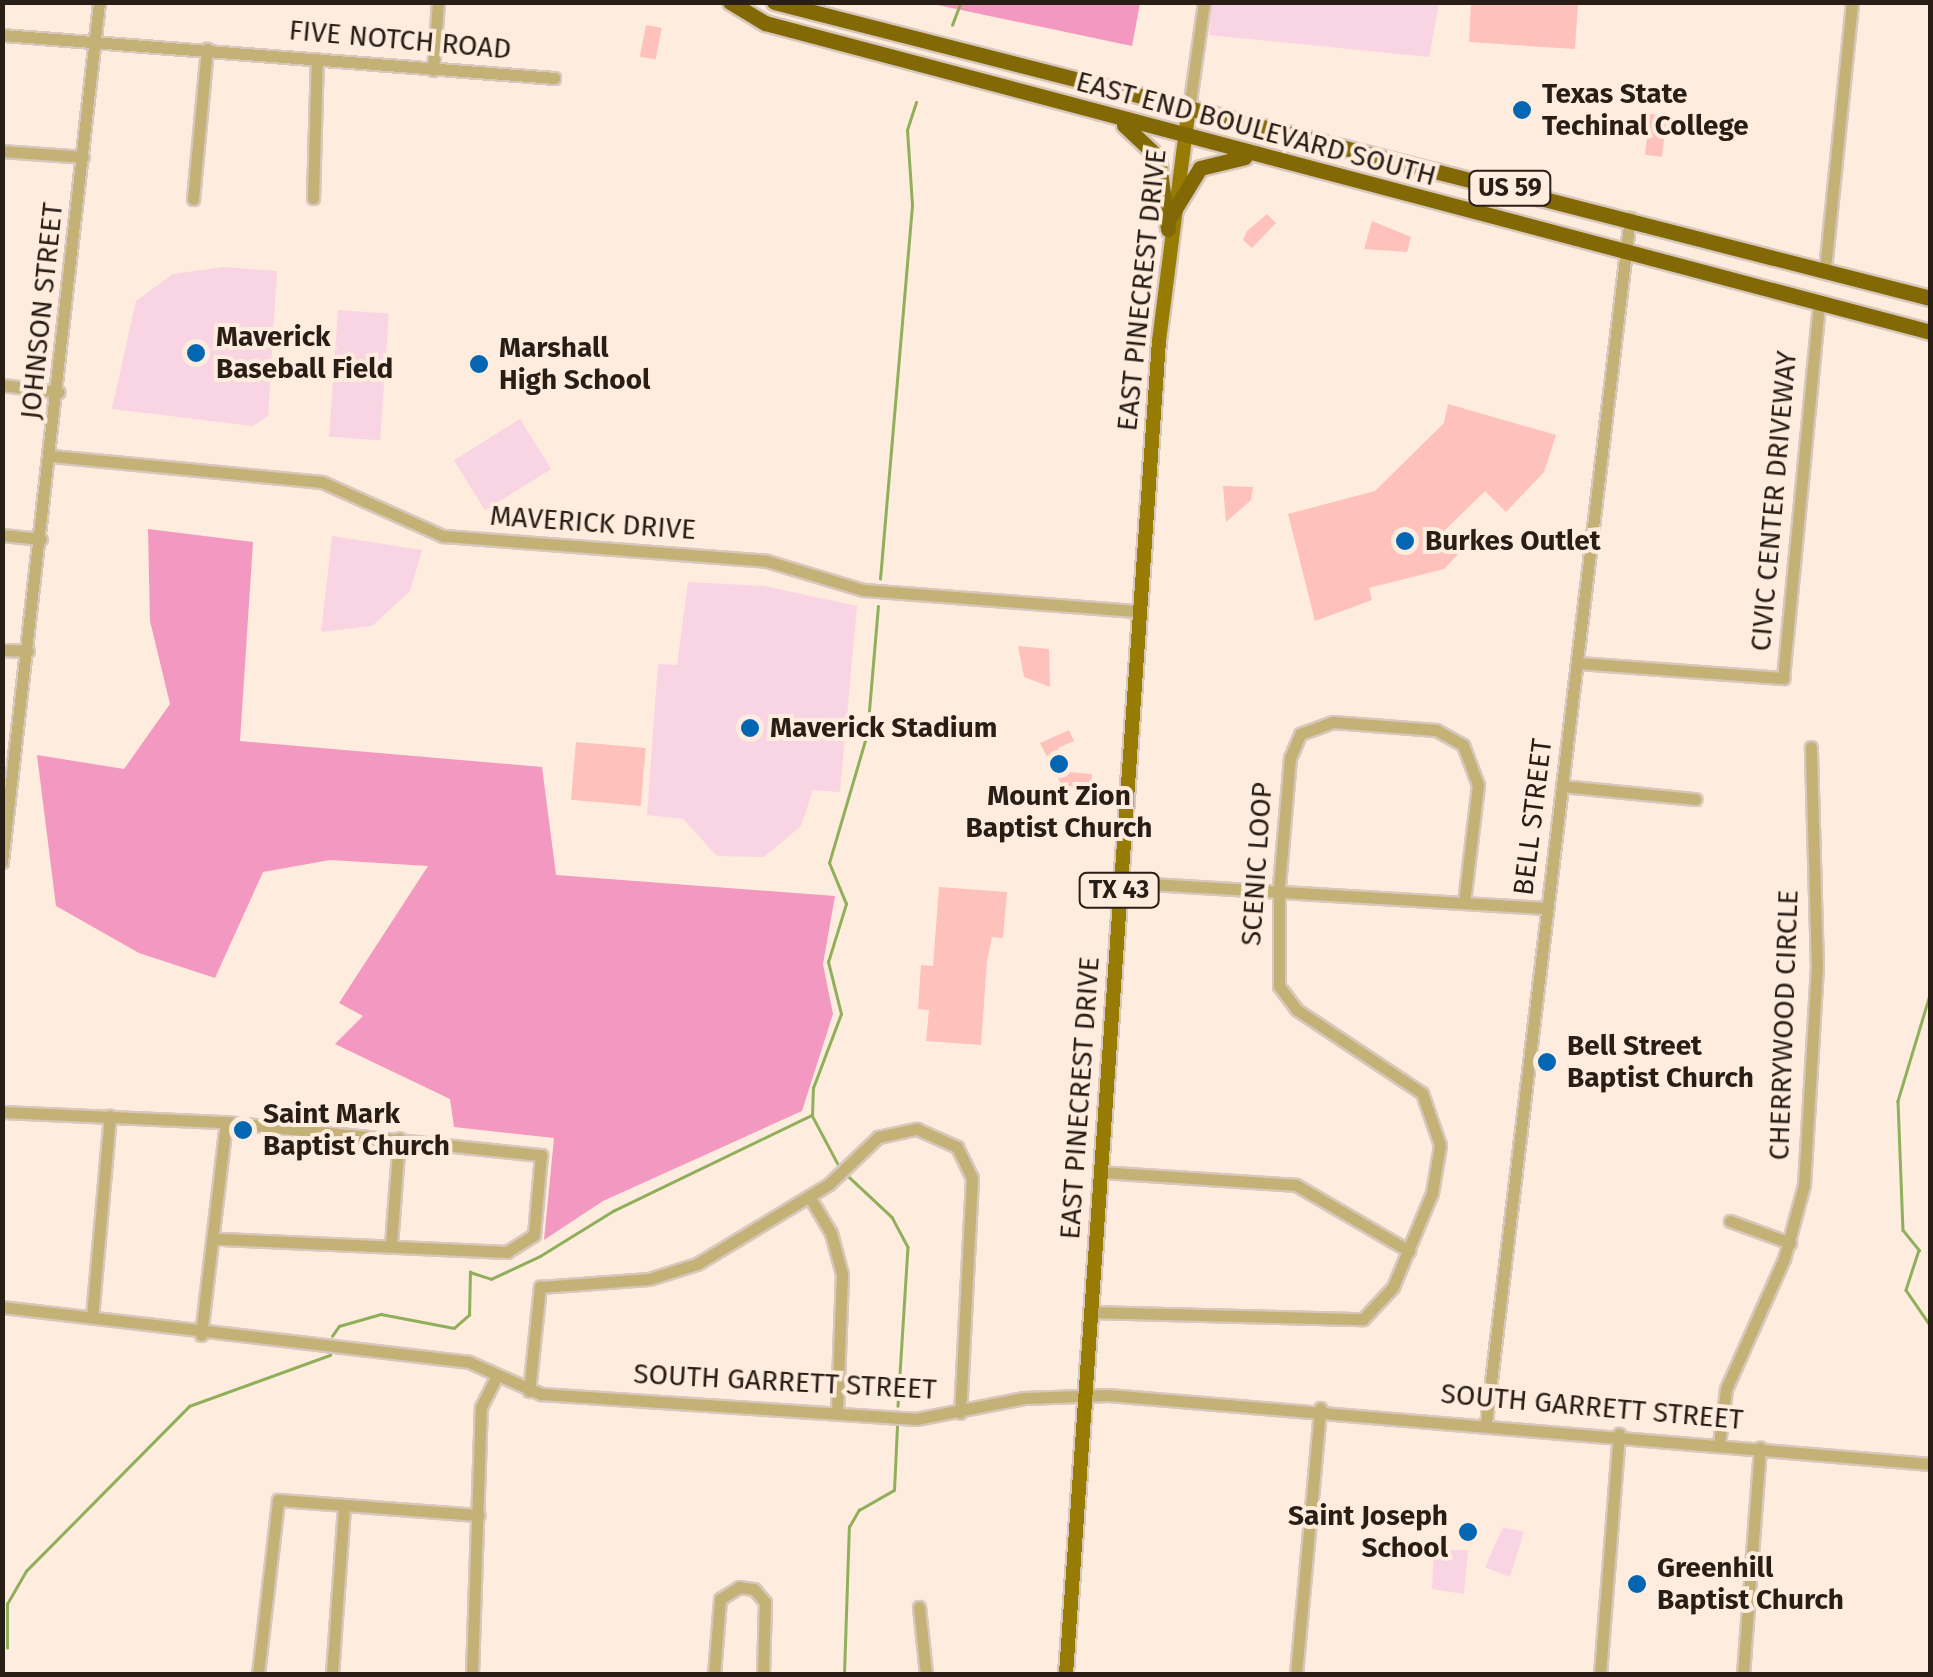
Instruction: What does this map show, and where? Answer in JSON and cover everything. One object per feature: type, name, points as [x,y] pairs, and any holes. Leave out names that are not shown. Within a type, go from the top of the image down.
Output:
[{"type":"highway","name":"EAST END BOULEVARD SOUTH","points":[[730,2],[757,5],[765,23],[1930,332]]},
{"type":"highway","name":"EAST END BOULEVARD SOUTH","points":[[774,2],[1630,218],[1930,298]]},
{"type":"highway","points":[[1098,113],[1152,144],[1169,223]]},
{"type":"highway","points":[[1169,223],[1206,164],[1269,159]]},
{"type":"main road","name":"EAST PINECREST DRIVE","points":[[1066,1674],[1169,223],[1190,108]]},
{"type":"street","name":"JOHNSON STREET","points":[[2,862],[52,456],[100,2]]},
{"type":"street","points":[[433,70],[438,2]]},
{"type":"street","points":[[1190,108],[1204,2]]},
{"type":"street","points":[[1824,270],[1852,2]]},
{"type":"street","name":"FIVE NOTCH ROAD","points":[[2,35],[554,78]]},
{"type":"street","points":[[192,199],[207,49]]},
{"type":"street","points":[[312,198],[317,59]]},
{"type":"street","points":[[2,152],[83,157]]},
{"type":"street","name":"BELL STREET","points":[[1486,1422],[1630,218]]},
{"type":"street","name":"CIVIC CENTER DRIVEWAY","points":[[1577,663],[1783,678],[1818,302]]},
{"type":"street","points":[[2,385],[59,392]]},
{"type":"street","name":"MAVERICK DRIVE","points":[[52,456],[322,482],[443,536],[767,561],[864,590],[1140,611]]},
{"type":"street","points":[[2,535],[42,539]]},
{"type":"street","points":[[2,650],[28,651]]},
{"type":"street","name":"SCENIC LOOP","points":[[1090,1312],[1356,1321],[1389,1296],[1438,1174],[1434,1116],[1404,1075],[1288,1002],[1275,966],[1290,758],[1300,734],[1326,722],[1428,729],[1458,741],[1477,776],[1464,902]]},
{"type":"street","name":"CHERRYWOOD CIRCLE","points":[[1719,1444],[1730,1376],[1790,1243],[1804,1185],[1817,982],[1811,747]]},
{"type":"street","points":[[1562,786],[1695,799]]},
{"type":"street","points":[[1120,882],[1279,886],[1546,908]]},
{"type":"street","points":[[2,1112],[226,1122],[538,1152],[535,1230],[527,1244],[499,1253],[216,1238]]},
{"type":"street","points":[[92,1317],[110,1116]]},
{"type":"street","points":[[200,1335],[216,1238],[226,1122]]},
{"type":"street","points":[[529,1392],[540,1287],[679,1271],[809,1196],[894,1130],[930,1131],[963,1155],[974,1199],[960,1414]]},
{"type":"street","points":[[391,1245],[399,1138]]},
{"type":"street","points":[[1100,1172],[1296,1185],[1410,1251]]},
{"type":"street","points":[[809,1196],[832,1232],[842,1274],[837,1414]]},
{"type":"street","points":[[1730,1221],[1790,1243]]},
{"type":"street","name":"SOUTH GARRETT STREET","points":[[2,1307],[200,1335],[459,1361],[529,1392],[837,1414],[960,1414],[1085,1396],[1320,1408],[1930,1464]]},
{"type":"street","points":[[472,1674],[481,1408],[497,1376]]},
{"type":"street","points":[[1296,1674],[1320,1408]]},
{"type":"street","points":[[1600,1674],[1619,1434]]},
{"type":"street","points":[[1743,1674],[1760,1448]]},
{"type":"street","points":[[258,1674],[278,1500],[478,1515]]},
{"type":"street","points":[[332,1674],[344,1506]]},
{"type":"street","points":[[714,1674],[720,1599],[739,1586],[754,1589],[765,1602],[763,1674]]},
{"type":"street","points":[[918,1607],[926,1674]]},
{"type":"shaded area","points":[[1212,2],[1439,3],[1429,57],[1209,35]]},
{"type":"shaded area","points":[[928,3],[1140,3],[1132,46]]},
{"type":"shaded area","name":"Maverick Baseball Field","points":[[224,267],[277,271],[268,416],[253,426],[112,409],[136,301],[173,274]]},
{"type":"shaded area","points":[[338,310],[389,314],[380,440],[329,437]]},
{"type":"shaded area","points":[[520,419],[551,469],[485,510],[454,460]]},
{"type":"shaded area","points":[[148,529],[253,542],[240,741],[542,767],[556,875],[835,896],[823,964],[833,1014],[802,1111],[603,1201],[544,1240],[554,1138],[454,1127],[450,1099],[335,1044],[363,1016],[339,1003],[428,866],[330,860],[263,872],[215,978],[139,953],[56,906],[37,755],[124,769],[170,704],[150,621]]},
{"type":"shaded area","points":[[332,536],[422,550],[410,591],[372,626],[321,632]]},
{"type":"shaded area","name":"Maverick Stadium","points":[[688,582],[764,586],[857,606],[840,792],[813,790],[801,826],[764,857],[717,856],[683,819],[647,815],[658,664],[677,665]]},
{"type":"shaded area","points":[[1503,1527],[1524,1532],[1510,1577],[1485,1567]]},
{"type":"shaded area","points":[[1434,1550],[1468,1550],[1464,1594],[1432,1589]]},
{"type":"building","points":[[1471,2],[1578,2],[1575,49],[1469,42]]},
{"type":"building","points":[[646,25],[662,28],[656,59],[640,56]]},
{"type":"building","points":[[1650,114],[1667,116],[1662,157],[1645,155]]},
{"type":"building","points":[[1267,214],[1276,223],[1252,248],[1243,240],[1247,231]]},
{"type":"building","points":[[1372,221],[1411,237],[1407,252],[1364,249]]},
{"type":"building","points":[[1448,404],[1556,435],[1544,472],[1506,512],[1485,491],[1444,531],[1462,550],[1444,569],[1369,588],[1372,600],[1315,621],[1288,514],[1375,491],[1444,423]]},
{"type":"building","points":[[1223,486],[1253,487],[1251,500],[1226,522]]},
{"type":"building","points":[[1018,646],[1049,649],[1050,687],[1024,677]]},
{"type":"building","name":"Mount Zion Baptist Church","points":[[1069,730],[1074,741],[1058,748],[1068,772],[1092,774],[1091,789],[1063,788],[1040,743]]},
{"type":"building","points":[[576,742],[646,748],[641,806],[571,800]]},
{"type":"building","points":[[939,887],[1007,892],[1003,938],[992,937],[987,961],[981,1045],[926,1041],[929,1010],[918,1009],[921,965],[933,966]]},
{"type":"waterway","points":[[952,25],[961,2]]},
{"type":"waterway","points":[[880,579],[912,205],[907,130],[916,102]]},
{"type":"waterway","points":[[332,1336],[339,1326],[381,1314],[454,1328],[469,1315],[470,1272],[491,1279],[540,1256],[613,1211],[812,1115],[813,1088],[841,1014],[828,962],[846,904],[829,863],[867,734],[878,606]]},
{"type":"waterway","points":[[1930,995],[1898,1101],[1903,1230],[1919,1250],[1906,1290],[1930,1325]]},
{"type":"waterway","points":[[813,1117],[838,1164]]},
{"type":"waterway","points":[[847,1175],[892,1217],[908,1247],[898,1406]]},
{"type":"waterway","points":[[7,1648],[7,1604],[26,1571],[189,1406],[330,1355]]},
{"type":"waterway","points":[[844,1674],[849,1527],[859,1510],[894,1490],[897,1427]]},
{"type":"place","name":"Texas State Techinal College","points":[[1522,110]]},
{"type":"place","name":"Maverick Baseball Field","points":[[196,353]]},
{"type":"place","name":"Marshall High School","points":[[479,364]]},
{"type":"place","name":"Burkes Outlet","points":[[1405,541]]},
{"type":"place","name":"Maverick Stadium","points":[[750,728]]},
{"type":"place","name":"Mount Zion Baptist Church","points":[[1059,764]]},
{"type":"place","name":"Bell Street Baptist Church","points":[[1547,1062]]},
{"type":"place","name":"Saint Mark Baptist Church","points":[[243,1130]]},
{"type":"place","name":"Saint Joseph School","points":[[1468,1532]]},
{"type":"place","name":"Greenhill Baptist Church","points":[[1637,1584]]}]
